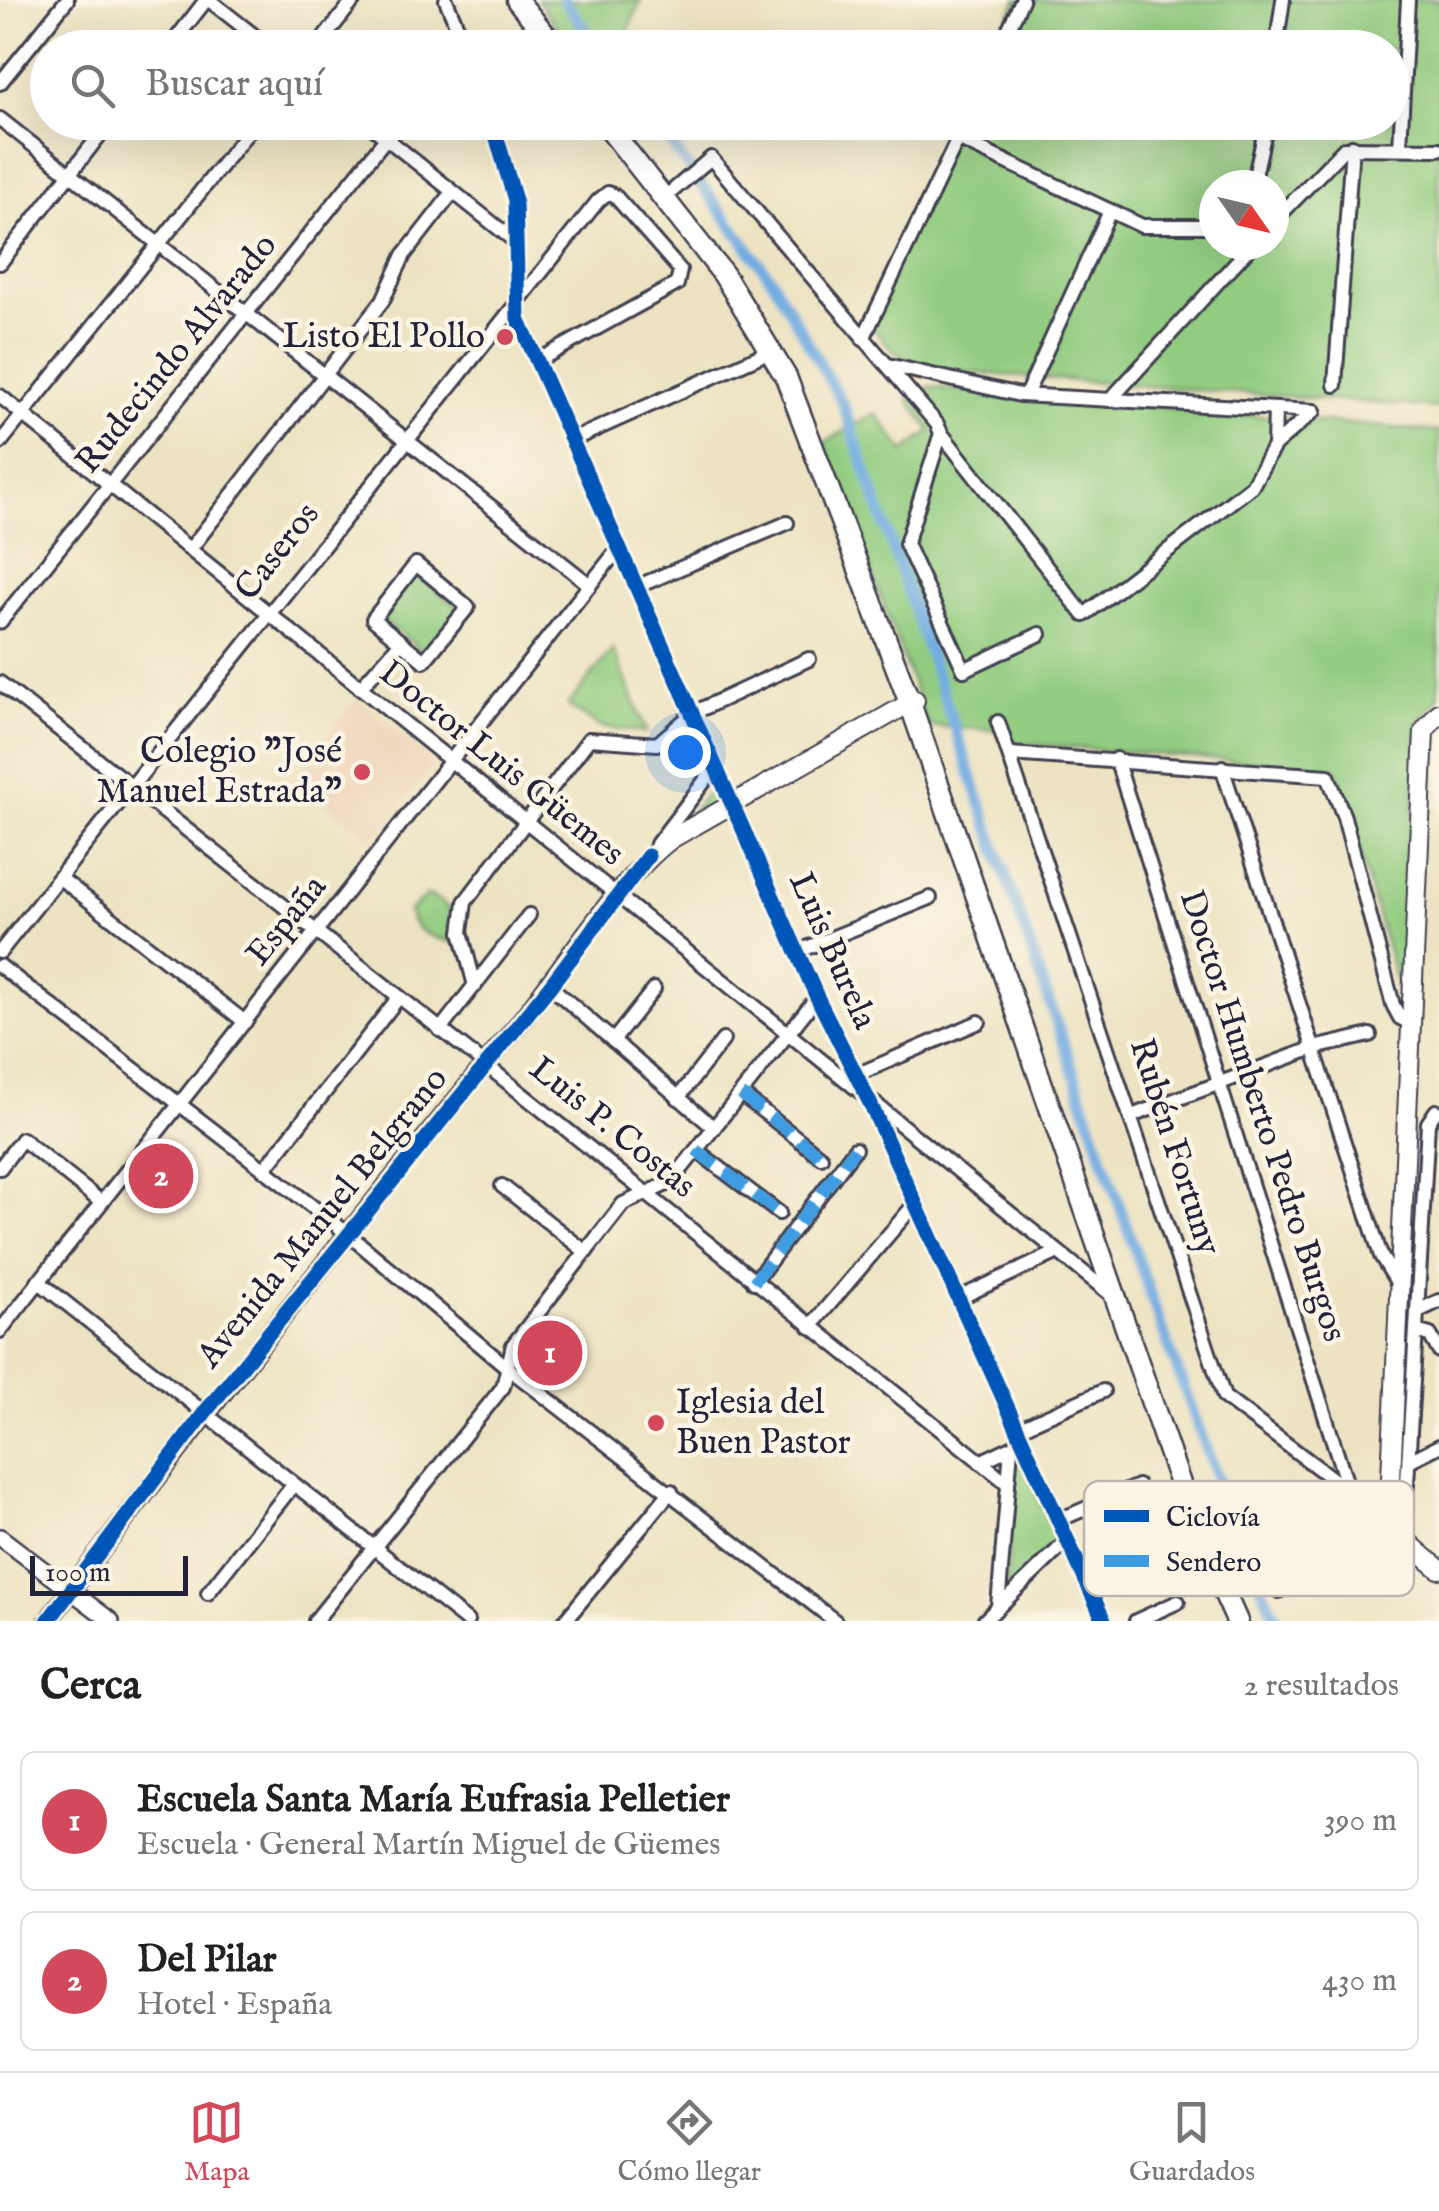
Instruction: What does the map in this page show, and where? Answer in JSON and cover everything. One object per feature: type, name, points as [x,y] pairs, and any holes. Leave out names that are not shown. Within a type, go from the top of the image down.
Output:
[{"type":"main road","points":[[508,0],[530,30]]},
{"type":"main road","points":[[517,0],[541,30]]},
{"type":"main road","points":[[619,140],[744,296],[779,351],[832,472],[1191,1481]]},
{"type":"main road","points":[[627,140],[773,350],[913,702],[1179,1481]]},
{"type":"main road","points":[[648,856],[913,702]]},
{"type":"main road","points":[[1392,1481],[1408,1022],[1424,731],[1439,713]]},
{"type":"main road","name":"Avenida Manuel Belgrano","points":[[48,1621],[206,1410],[550,986],[648,856]]},
{"type":"main road","points":[[1414,1548],[1439,1569]]},
{"type":"main road","points":[[1225,1596],[1236,1621]]},
{"type":"main road","points":[[1238,1596],[1249,1621]]},
{"type":"street","points":[[43,30],[67,0]]},
{"type":"street","points":[[183,30],[207,0],[246,30]]},
{"type":"street","points":[[330,30],[354,0]]},
{"type":"street","points":[[446,0],[457,30]]},
{"type":"street","points":[[1008,30],[1022,0]]},
{"type":"street","points":[[1278,30],[1282,0]]},
{"type":"street","points":[[1406,30],[1408,0]]},
{"type":"street","points":[[0,83],[30,46]]},
{"type":"street","points":[[0,119],[408,437],[590,585]]},
{"type":"street","points":[[0,263],[96,140]]},
{"type":"street","points":[[0,443],[242,140]]},
{"type":"street","name":"Rudecindo Alvarado","points":[[0,622],[385,140]]},
{"type":"street","points":[[387,140],[517,242]]},
{"type":"street","name":"Luis Burela","points":[[497,140],[515,200],[518,318],[817,998],[870,1103],[1084,1577]]},
{"type":"street","points":[[863,339],[958,140]]},
{"type":"street","points":[[960,140],[1142,226],[1199,226]]},
{"type":"street","points":[[1256,170],[1263,140]]},
{"type":"street","points":[[1400,140],[1400,147]]},
{"type":"street","points":[[1335,385],[1352,146]]},
{"type":"street","points":[[1289,205],[1337,154],[1352,146],[1439,149]]},
{"type":"street","points":[[666,196],[711,158],[941,433],[1084,615],[1252,486],[1274,446],[1314,412],[1026,395],[933,379],[885,365]]},
{"type":"street","points":[[192,548],[383,300],[404,255],[453,192]]},
{"type":"street","name":"Caseros","points":[[0,952],[408,437],[608,193],[641,226],[681,277],[671,290],[537,361]]},
{"type":"street","points":[[1026,395],[1110,211]]},
{"type":"street","points":[[1110,400],[1238,260]]},
{"type":"street","points":[[574,440],[773,350]]},
{"type":"street","name":"Doctor Luis Güemes","points":[[0,396],[1117,1299]]},
{"type":"street","points":[[1274,446],[1276,409]]},
{"type":"street","points":[[941,433],[906,544],[964,670],[1040,634]]},
{"type":"street","points":[[636,586],[788,523]]},
{"type":"street","name":"España","points":[[0,1331],[619,548]]},
{"type":"street","points":[[416,564],[468,608],[424,661],[400,642],[373,619],[416,564]]},
{"type":"street","points":[[360,688],[400,642]]},
{"type":"street","points":[[474,986],[460,916],[465,902],[588,738],[657,744],[693,713],[808,659]]},
{"type":"street","name":"Luis P. Costas","points":[[0,683],[486,1064],[1006,1482]]},
{"type":"street","name":"Rubén Fortuny","points":[[998,722],[1134,1115],[1224,1397],[1337,1481]]},
{"type":"street","points":[[1009,754],[1328,776],[1344,817],[1394,1006],[1400,1018],[1408,1022]]},
{"type":"street","name":"Doctor Humberto Pedro Burgos","points":[[1116,759],[1351,1481]]},
{"type":"street","name":"Avenida Manuel Belgrano","points":[[648,856],[716,766]]},
{"type":"street","points":[[1222,767],[1381,1256],[1398,1284]]},
{"type":"street","points":[[60,878],[246,1022]]},
{"type":"street","points":[[799,952],[930,898]]},
{"type":"street","points":[[440,1030],[529,914]]},
{"type":"street","points":[[0,966],[348,1234],[508,1368],[671,1491],[829,1619]]},
{"type":"street","points":[[550,986],[714,1128]]},
{"type":"street","points":[[613,1041],[654,989]]},
{"type":"street","points":[[264,1170],[399,997]]},
{"type":"street","points":[[316,1621],[503,1387],[513,1346],[623,1204],[670,1182],[817,998]]},
{"type":"street","points":[[856,1076],[979,1022]]},
{"type":"street","points":[[1134,1115],[1314,1048],[1370,1035]]},
{"type":"street","points":[[678,1098],[723,1040]]},
{"type":"street","points":[[741,1094],[821,1157]]},
{"type":"street","points":[[1408,1481],[1428,1122],[1438,1113]]},
{"type":"street","points":[[0,1168],[22,1139],[101,1202]]},
{"type":"street","points":[[754,1282],[855,1149]]},
{"type":"street","points":[[696,1150],[779,1213]]},
{"type":"street","points":[[502,1186],[586,1252]]},
{"type":"street","points":[[810,1326],[914,1205]]},
{"type":"street","points":[[957,1298],[1058,1252]]},
{"type":"street","points":[[38,1281],[206,1410],[467,1621]]},
{"type":"street","points":[[1418,1311],[1439,1300]]},
{"type":"street","points":[[1416,1331],[1430,1336],[1439,1350]]},
{"type":"street","points":[[980,1462],[1102,1391]]},
{"type":"street","points":[[1409,1461],[1439,1446]]},
{"type":"street","points":[[998,1607],[1010,1448]]},
{"type":"street","points":[[208,1594],[294,1484]]},
{"type":"street","points":[[565,1621],[671,1491]]},
{"type":"street","points":[[1059,1520],[1084,1509]]},
{"type":"street","points":[[0,1537],[112,1621]]},
{"type":"street","points":[[984,1621],[1068,1541]]},
{"type":"street","name":"Luis Burela","points":[[1093,1596],[1104,1621]]},
{"type":"street","points":[[1136,1621],[1178,1602]]},
{"type":"shaded area","name":"Colegio \"José Manuel Estrada\"","points":[[356,699],[430,758],[431,767],[373,841],[293,777]]},
{"type":"green space","points":[[538,0],[641,0],[628,30],[559,30]]},
{"type":"green space","points":[[1017,0],[1439,0],[1439,408],[934,370],[897,354],[866,321],[951,140],[1409,140],[1409,30],[1003,30]]},
{"type":"green space","points":[[930,387],[1439,432],[1439,696],[1418,725],[1404,993],[1400,996],[1336,769],[1003,742],[996,730],[928,726],[824,443],[876,413],[904,452],[931,431],[908,399]]},
{"type":"green space","points":[[416,574],[460,608],[424,653],[381,618]]},
{"type":"green space","points":[[613,649],[647,732],[600,727],[568,705]]},
{"type":"green space","points":[[717,780],[728,803],[679,828]]},
{"type":"green space","points":[[428,895],[451,913],[455,943],[426,934],[411,919],[409,911]]},
{"type":"green space","points":[[1020,1453],[1057,1540],[1006,1593],[1014,1458]]},
{"type":"waterway","points":[[564,0],[586,30]]},
{"type":"waterway","points":[[668,140],[772,280],[843,404],[1158,1317],[1218,1481]]},
{"type":"waterway","points":[[1266,1596],[1278,1621]]},
{"type":"marked path","points":[[741,1094],[821,1157]]},
{"type":"marked path","points":[[754,1282],[855,1149]]},
{"type":"marked path","points":[[696,1150],[779,1213]]},
{"type":"cycle path","points":[[497,140],[515,200],[518,318],[817,997],[870,1103],[1084,1577]]},
{"type":"cycle path","points":[[48,1621],[206,1411],[550,986],[648,856]]},
{"type":"cycle path","points":[[1093,1596],[1104,1621]]},
{"type":"place","name":"Listo El Pollo","points":[[505,337]]},
{"type":"place","name":"Colegio \"José Manuel Estrada\"","points":[[362,772]]},
{"type":"place","name":"Del Pilar","points":[[161,1176]]},
{"type":"place","name":"Escuela Santa María Eufrasia Pelletier","points":[[550,1353]]},
{"type":"place","name":"Iglesia del Buen Pastor","points":[[656,1423]]}]
